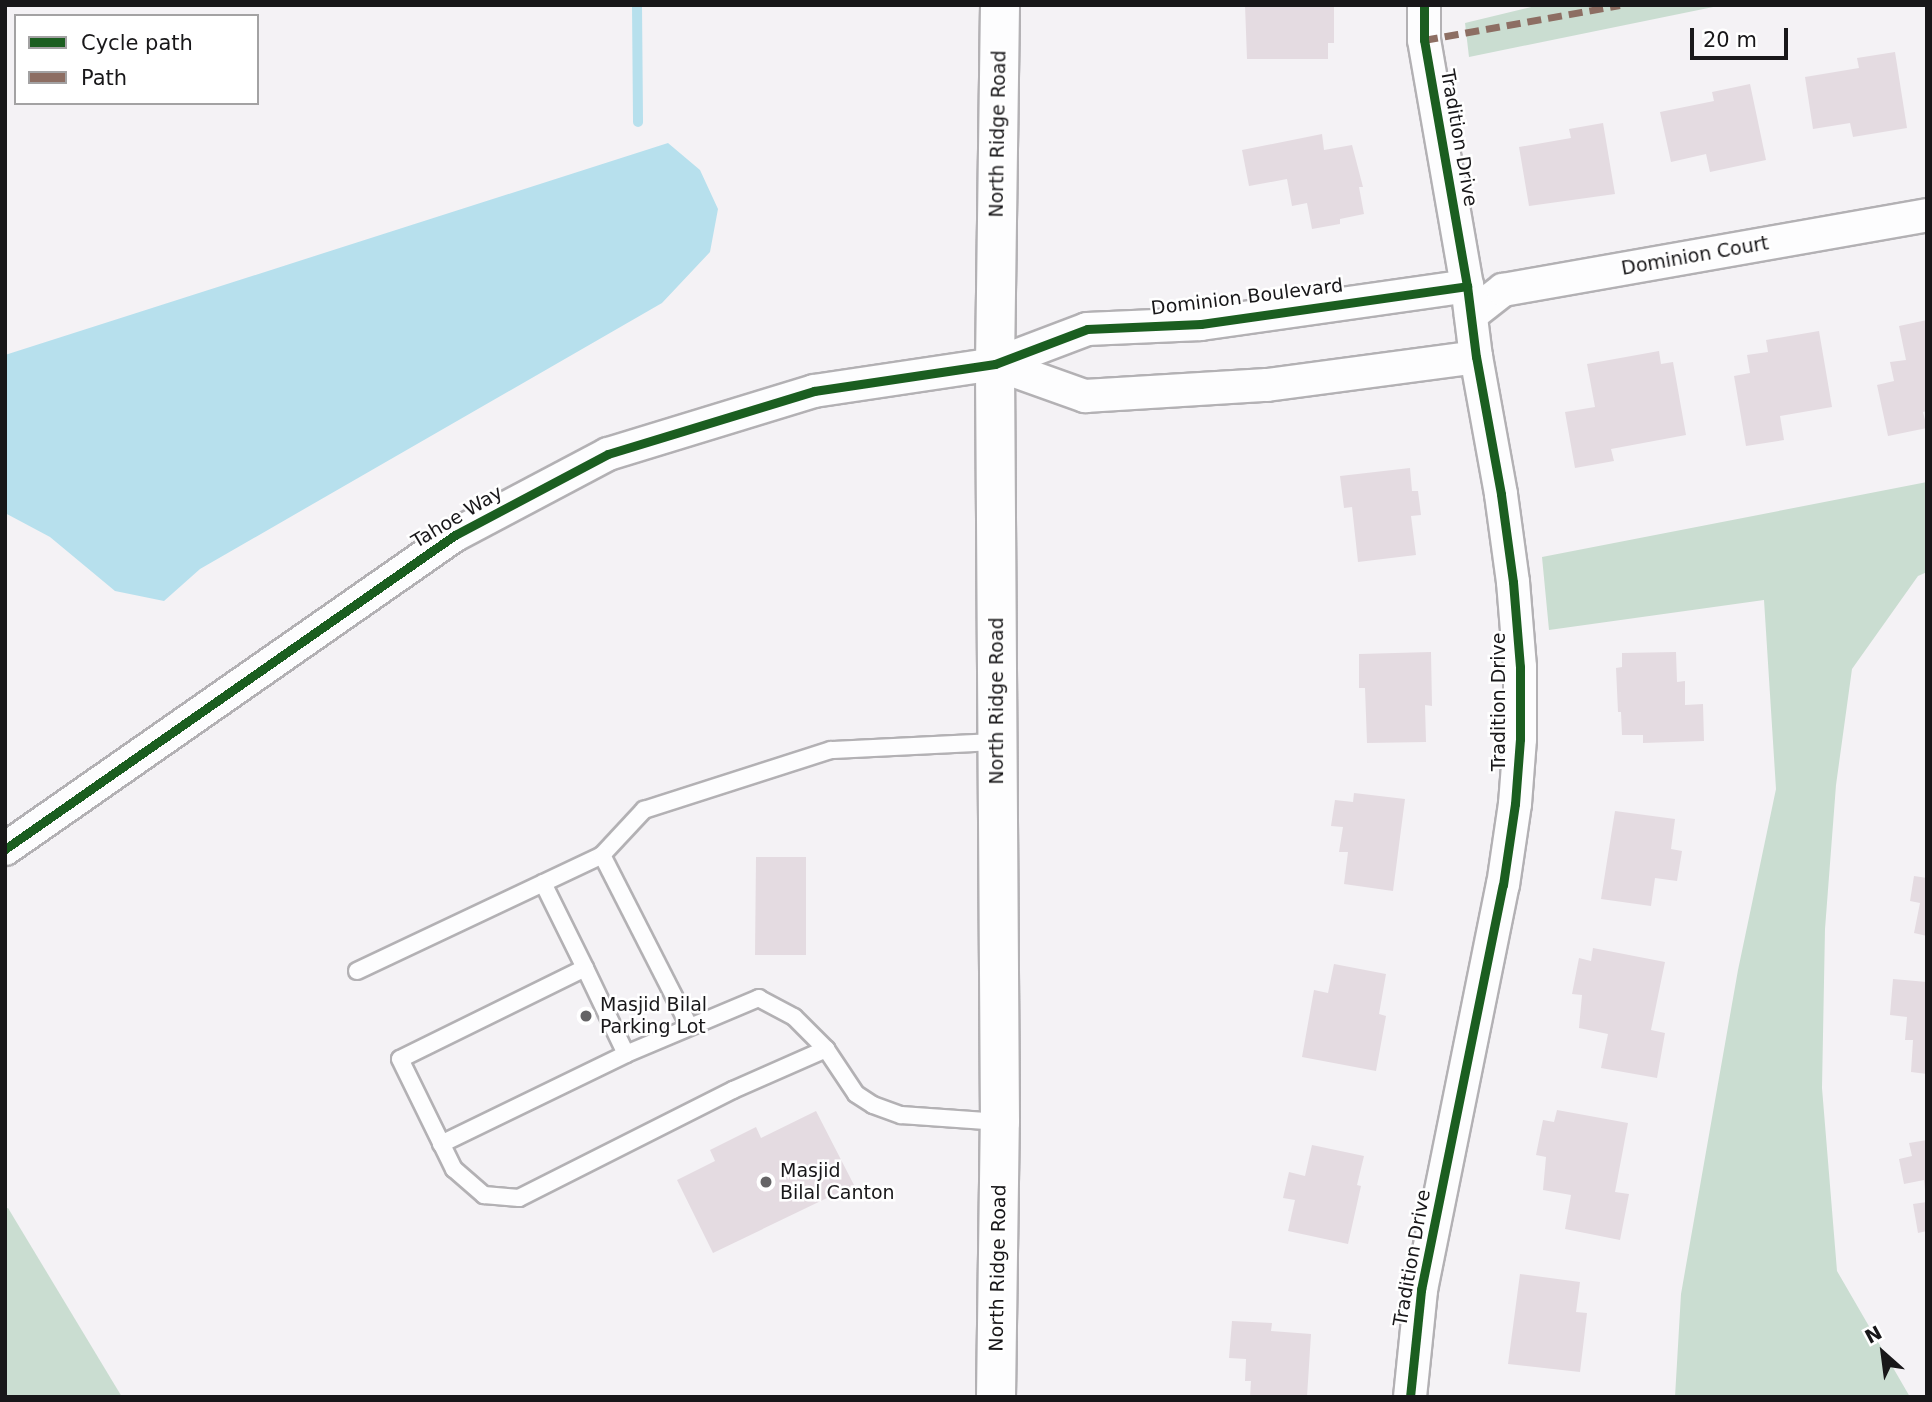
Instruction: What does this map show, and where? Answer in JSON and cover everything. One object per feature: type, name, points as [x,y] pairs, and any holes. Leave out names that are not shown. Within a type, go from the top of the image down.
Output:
[{"type":"street","name":"North Ridge Road","points":[[996,1397],[1000,1122],[995,365],[1000,5]]},
{"type":"street","name":"Tradition Drive","points":[[1410,1397],[1421,1290],[1503,885],[1515,804],[1520,739],[1520,667],[1513,582],[1501,494],[1424,40],[1424,5]]},
{"type":"street","name":"Dominion Court","points":[[1469,301],[1503,290],[1927,215]]},
{"type":"street","name":"Dominion Boulevard","points":[[995,365],[1087,330],[1201,324],[1469,301]]},
{"type":"street","points":[[995,365],[1085,396],[1267,385],[1476,357]]},
{"type":"street","name":"Tahoe Way","points":[[5,849],[454,534],[608,454],[814,391],[995,365]]},
{"type":"lane","points":[[357,971],[603,855],[643,810],[831,750],[997,742]]},
{"type":"lane","points":[[603,855],[689,1026]]},
{"type":"lane","points":[[544,883],[626,1054]]},
{"type":"lane","points":[[585,968],[400,1059],[454,1169],[484,1195],[519,1198],[721,1096],[826,1049]]},
{"type":"lane","points":[[441,1144],[626,1054],[759,998],[797,1010],[856,1094],[873,1105],[901,1115],[1000,1122]]},
{"type":"green space","points":[[1540,5],[1723,5],[1469,57],[1465,23]]},
{"type":"green space","points":[[1927,482],[1927,572],[1918,576],[1852,669],[1836,785],[1825,929],[1822,1088],[1837,1271],[1910,1397],[1675,1397],[1681,1294],[1738,970],[1776,789],[1764,600],[1549,630],[1542,557]]},
{"type":"green space","points":[[8,1208],[122,1397],[5,1397],[5,1209]]},
{"type":"water","points":[[668,143],[700,170],[718,209],[710,252],[662,303],[200,569],[164,601],[115,591],[50,537],[5,513],[5,355]]},
{"type":"building","points":[[1245,5],[1334,5],[1334,43],[1328,43],[1328,59],[1247,59]]},
{"type":"building","points":[[1895,52],[1907,128],[1853,137],[1850,123],[1813,129],[1805,77],[1859,68],[1857,58]]},
{"type":"building","points":[[1750,84],[1766,160],[1710,172],[1706,154],[1671,162],[1660,112],[1714,101],[1712,92]]},
{"type":"building","points":[[1603,123],[1615,194],[1529,206],[1519,147],[1571,138],[1569,129]]},
{"type":"building","points":[[1322,134],[1324,150],[1352,145],[1363,187],[1359,187],[1364,214],[1340,219],[1340,224],[1312,229],[1307,203],[1292,206],[1287,179],[1249,186],[1242,150]]},
{"type":"building","points":[[1927,320],[1927,411],[1923,412],[1927,428],[1888,436],[1877,385],[1894,381],[1890,362],[1906,360],[1899,326]]},
{"type":"building","points":[[1819,331],[1832,407],[1780,416],[1784,440],[1746,446],[1734,376],[1750,373],[1747,355],[1768,352],[1766,340]]},
{"type":"building","points":[[1659,351],[1661,364],[1673,362],[1686,435],[1611,449],[1614,461],[1575,468],[1565,412],[1595,407],[1587,364]]},
{"type":"building","points":[[1410,468],[1412,491],[1418,491],[1421,515],[1411,516],[1416,555],[1358,562],[1352,507],[1344,508],[1340,476]]},
{"type":"building","points":[[1431,652],[1432,706],[1425,705],[1426,742],[1367,743],[1365,688],[1359,688],[1359,654]]},
{"type":"building","points":[[1676,652],[1677,682],[1685,681],[1685,705],[1703,704],[1704,741],[1643,743],[1643,735],[1622,735],[1616,668],[1622,667],[1622,653]]},
{"type":"building","points":[[1354,793],[1405,799],[1393,891],[1344,884],[1348,852],[1339,852],[1343,827],[1331,826],[1335,800],[1353,802]]},
{"type":"building","points":[[1615,811],[1675,819],[1671,849],[1682,851],[1677,881],[1655,878],[1651,906],[1601,899]]},
{"type":"building","points":[[756,857],[806,857],[806,955],[755,955]]},
{"type":"building","points":[[1914,876],[1927,878],[1927,936],[1914,933],[1920,903],[1910,901]]},
{"type":"building","points":[[1593,948],[1665,962],[1651,1030],[1665,1033],[1657,1078],[1601,1068],[1608,1034],[1579,1028],[1582,995],[1572,994],[1579,958],[1591,961]]},
{"type":"building","points":[[1334,964],[1386,974],[1379,1014],[1386,1016],[1376,1071],[1302,1057],[1314,990],[1328,993]]},
{"type":"building","points":[[1893,979],[1927,982],[1927,1074],[1911,1072],[1913,1040],[1905,1040],[1907,1017],[1890,1015]]},
{"type":"building","points":[[1557,1110],[1628,1123],[1615,1192],[1629,1194],[1620,1240],[1565,1229],[1571,1195],[1543,1190],[1546,1157],[1536,1155],[1543,1120],[1554,1122]]},
{"type":"building","name":"Masjid Bilal Canton","points":[[816,1111],[854,1185],[713,1253],[677,1180],[715,1161],[710,1150],[756,1127],[761,1138]]},
{"type":"building","points":[[1927,1140],[1925,1190],[1924,1180],[1904,1184],[1899,1159],[1912,1156],[1909,1143]]},
{"type":"building","points":[[1312,1145],[1364,1156],[1357,1185],[1361,1186],[1348,1244],[1288,1231],[1295,1200],[1283,1198],[1289,1172],[1305,1176]]},
{"type":"building","points":[[1927,1202],[1927,1231],[1918,1233],[1913,1204]]},
{"type":"building","points":[[1520,1274],[1580,1282],[1576,1312],[1587,1313],[1580,1372],[1508,1364]]},
{"type":"building","points":[[1232,1321],[1272,1323],[1271,1331],[1311,1334],[1307,1397],[1250,1397],[1251,1381],[1245,1381],[1246,1359],[1229,1358]]},
{"type":"waterway","points":[[637,5],[638,122]]},
{"type":"marked path","points":[[1424,40],[1620,5]]},
{"type":"cycle path","points":[[1410,1397],[1421,1290],[1503,885],[1515,804],[1520,739],[1520,667],[1513,582],[1467,286],[1424,40],[1424,5]]},
{"type":"cycle path","points":[[5,849],[455,535],[608,454],[814,391],[995,364],[1087,329],[1201,324],[1467,286]]},
{"type":"place","name":"Masjid Bilal Parking Lot","points":[[586,1016]]},
{"type":"place","name":"Masjid Bilal Canton","points":[[766,1182]]}]
